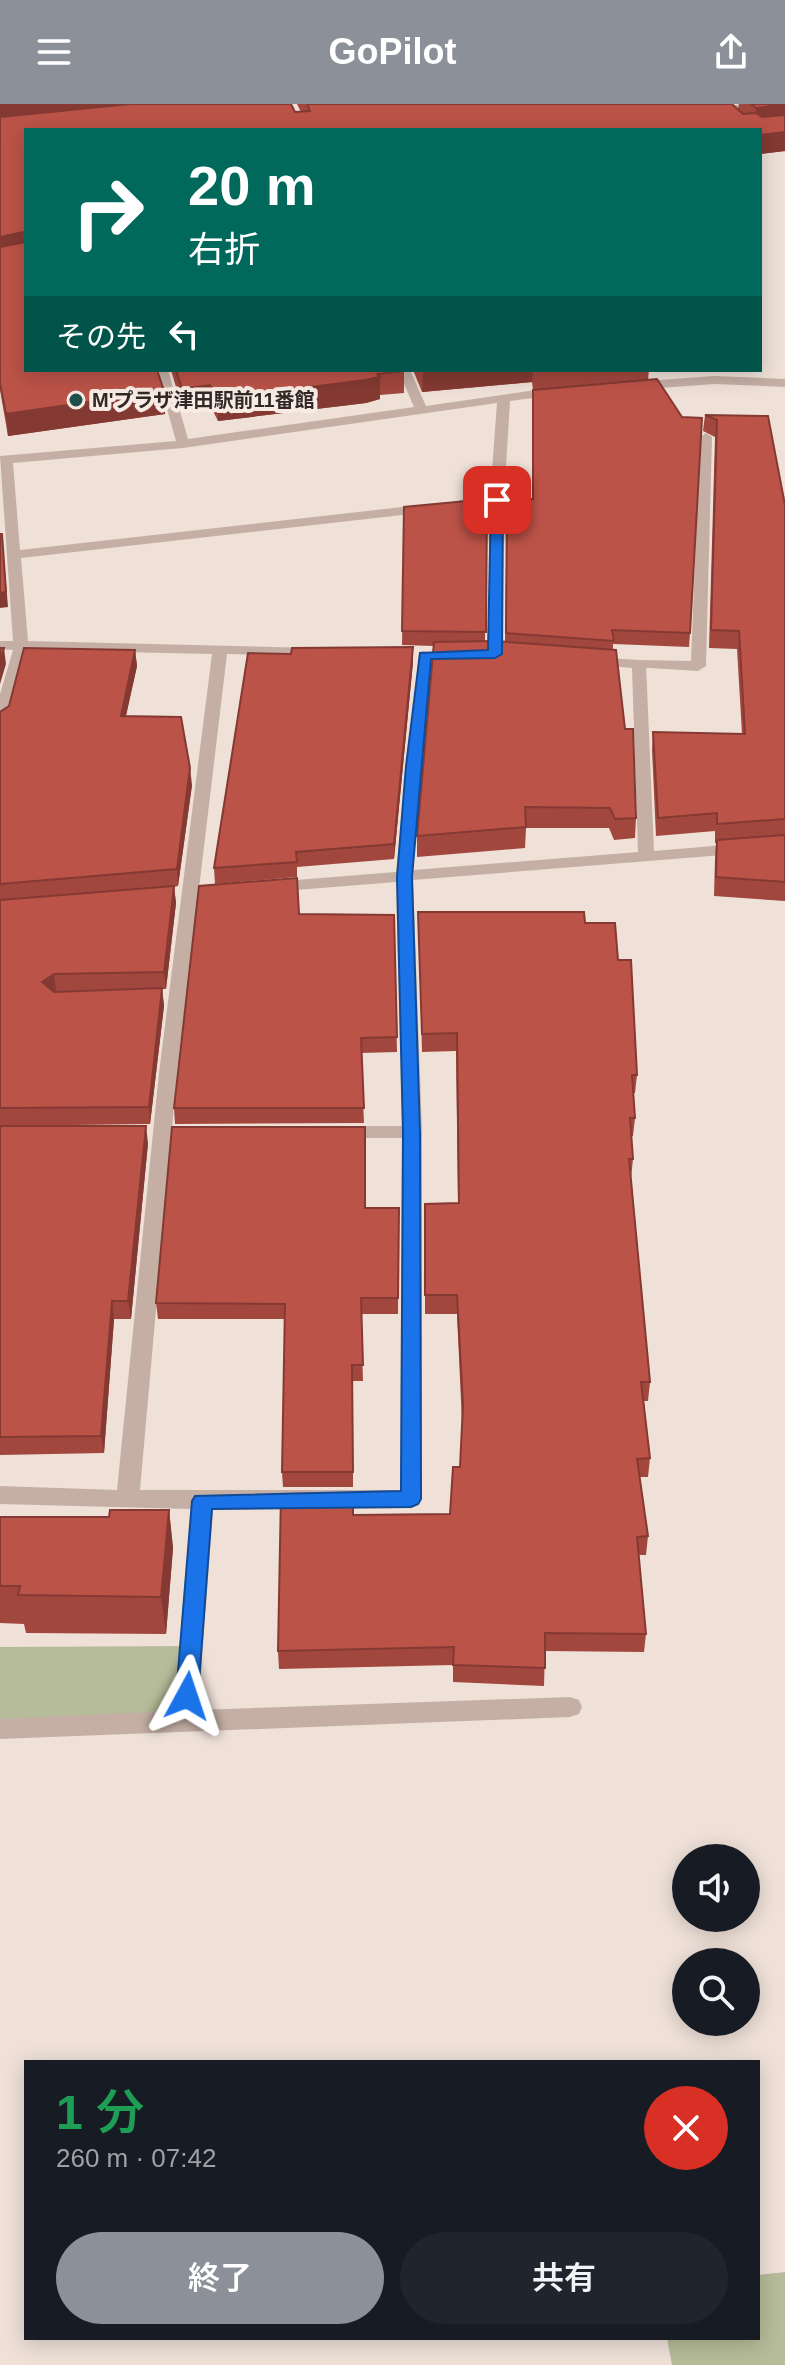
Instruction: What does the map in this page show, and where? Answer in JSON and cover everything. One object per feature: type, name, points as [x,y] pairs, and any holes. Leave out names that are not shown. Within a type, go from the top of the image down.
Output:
[{"type":"street","points":[[745,128],[722,109],[769,104]]},
{"type":"street","points":[[163,372],[183,444]]},
{"type":"street","points":[[405,372],[421,410]]},
{"type":"street","points":[[623,386],[714,380],[785,383]]},
{"type":"street","points":[[0,722],[21,646],[3,460],[183,444],[578,389]]},
{"type":"street","points":[[495,655],[497,500],[504,398]]},
{"type":"street","points":[[582,660],[698,666],[706,437]]},
{"type":"street","points":[[14,555],[497,500]]},
{"type":"street","points":[[0,645],[330,653]]},
{"type":"street","points":[[128,1497],[168,998],[187,893],[220,650]]},
{"type":"street","points":[[0,1495],[203,1501],[411,1499],[412,1132],[404,877],[424,655]]},
{"type":"street","points":[[639,664],[646,857]]},
{"type":"street","points":[[249,889],[785,845]]},
{"type":"street","points":[[317,1132],[412,1132]]},
{"type":"street","points":[[185,1721],[203,1501]]},
{"type":"street","points":[[0,1729],[570,1707]]},
{"type":"green space","points":[[192,1646],[185,1721],[0,1729],[0,1647]]},
{"type":"green space","points":[[785,2272],[785,2365],[672,2365],[667,2340],[760,2340],[760,2275]]},
{"type":"building","points":[[131,104],[291,104],[295,112],[310,111],[307,104],[732,104],[743,114],[756,113],[762,117],[785,115],[785,132],[762,135],[762,128],[24,128],[24,233],[0,237],[0,117]]},
{"type":"building","points":[[751,104],[785,104],[756,108]]},
{"type":"building","points":[[24,242],[24,372],[158,372],[164,391],[6,414],[0,383],[0,247]]},
{"type":"building","points":[[177,372],[395,372],[377,374],[380,377],[365,380],[217,399],[210,385],[182,389]]},
{"type":"building","points":[[657,379],[682,417],[702,418],[690,633],[612,630],[614,641],[506,633],[507,499],[533,499],[533,390]]},
{"type":"building","points":[[705,415],[768,416],[785,505],[785,819],[717,824],[717,813],[658,818],[653,732],[745,734],[739,631],[711,630],[717,420]]},
{"type":"building","points":[[487,499],[486,632],[402,631],[404,507]]},
{"type":"building","points":[[0,534],[6,592],[0,593]]},
{"type":"building","points":[[496,641],[616,650],[625,729],[633,729],[636,818],[615,819],[610,808],[525,807],[526,827],[417,836],[434,642]]},
{"type":"building","points":[[413,647],[394,844],[296,852],[297,862],[214,868],[248,653],[291,654],[292,648]]},
{"type":"building","points":[[24,648],[135,650],[121,716],[181,717],[190,768],[177,869],[0,884],[0,712],[9,706]]},
{"type":"building","points":[[785,835],[785,882],[716,877],[717,840]]},
{"type":"building","points":[[297,878],[299,914],[394,915],[397,1037],[361,1038],[364,1108],[174,1108],[199,886]]},
{"type":"building","points":[[174,886],[164,972],[54,974],[42,982],[54,992],[162,988],[149,1107],[0,1108],[0,900]]},
{"type":"building","points":[[418,912],[584,912],[585,923],[615,923],[618,960],[631,960],[637,1075],[632,1075],[635,1118],[630,1118],[633,1159],[629,1159],[650,1382],[641,1382],[650,1458],[637,1459],[648,1536],[637,1537],[646,1634],[545,1633],[545,1668],[453,1665],[454,1647],[278,1651],[281,1494],[353,1493],[353,1515],[450,1514],[453,1467],[460,1467],[463,1405],[457,1295],[425,1295],[425,1204],[459,1203],[457,1033],[422,1034]]},
{"type":"building","points":[[0,1126],[146,1126],[128,1301],[112,1301],[101,1436],[0,1437]]},
{"type":"building","points":[[172,1127],[365,1127],[365,1208],[399,1208],[398,1298],[361,1298],[363,1365],[352,1365],[353,1472],[282,1472],[285,1304],[156,1303]]},
{"type":"building","points":[[110,1510],[169,1510],[161,1597],[18,1595],[20,1586],[0,1586],[0,1517],[109,1517]]},
{"type":"place","name":"M'プラザ津田駅前11番館","points":[[76,400]]},
{"type":"route","points":[[187,1696],[203,1501],[411,1499],[412,1132],[404,877],[413,766],[424,655],[495,654],[497,500]]}]
